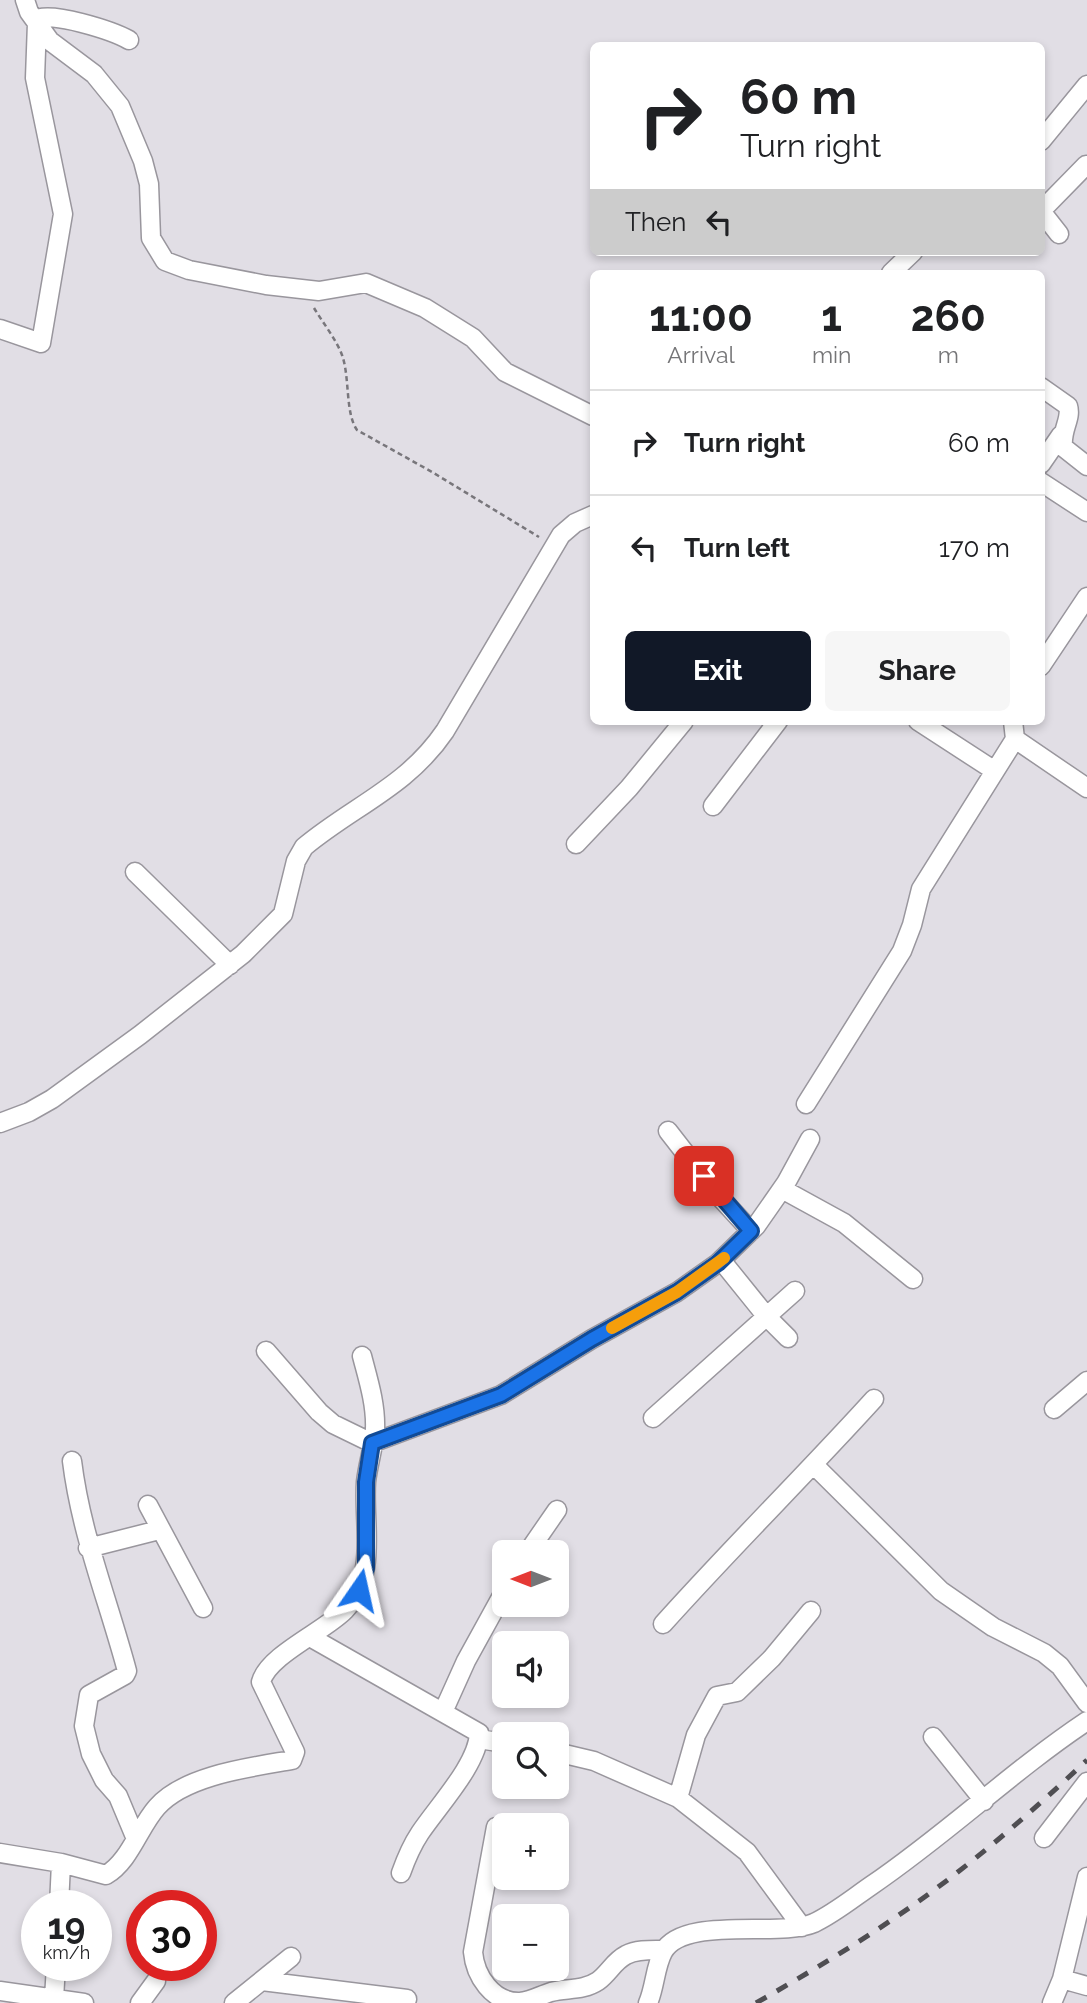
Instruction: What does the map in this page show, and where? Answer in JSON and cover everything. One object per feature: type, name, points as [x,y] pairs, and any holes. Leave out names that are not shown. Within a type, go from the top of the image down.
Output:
[{"type":"street","points":[[25,0],[50,41],[94,74],[120,106],[146,173],[151,238],[165,261],[224,278],[296,288],[336,290],[366,283],[425,308],[473,338],[505,372],[590,415]]},
{"type":"street","points":[[0,329],[41,343],[63,214],[36,78],[36,22],[39,17],[52,17],[109,30],[130,40]]},
{"type":"street","points":[[1045,136],[1086,90]]},
{"type":"street","points":[[1045,207],[1086,165]]},
{"type":"street","points":[[1045,216],[1059,234]]},
{"type":"street","points":[[1045,390],[1068,405],[1070,413],[1062,435],[1045,458]]},
{"type":"street","points":[[1062,435],[1063,447],[1087,466]]},
{"type":"street","points":[[1045,485],[1087,512]]},
{"type":"street","points":[[0,1124],[52,1099],[230,965],[283,914],[296,861],[304,847],[387,791],[412,771],[438,742],[561,535],[575,523],[590,516]]},
{"type":"street","points":[[1045,660],[1087,597]]},
{"type":"street","points":[[576,844],[629,788],[681,725]]},
{"type":"street","points":[[713,806],[775,725]]},
{"type":"street","points":[[924,725],[995,771]]},
{"type":"street","points":[[806,1104],[902,951],[921,890],[995,771],[1014,730],[1087,788]]},
{"type":"street","points":[[135,872],[230,965]]},
{"type":"street","points":[[668,1132],[717,1194],[751,1231]]},
{"type":"street","points":[[266,1351],[319,1412],[333,1424],[372,1443],[501,1395],[592,1339],[677,1292],[722,1260],[751,1231],[782,1189],[810,1139]]},
{"type":"street","points":[[782,1189],[844,1223],[913,1279]]},
{"type":"street","points":[[722,1260],[767,1317],[788,1338]]},
{"type":"street","points":[[653,1418],[794,1291]]},
{"type":"street","points":[[0,1853],[61,1863],[106,1875],[112,1872],[157,1807],[181,1791],[217,1774],[292,1760],[295,1752],[261,1682],[272,1664],[346,1609],[359,1590],[366,1568],[366,1482],[375,1431],[374,1405],[362,1356]]},
{"type":"street","points":[[1054,1409],[1087,1381]]},
{"type":"street","points":[[663,1624],[738,1540],[814,1465],[874,1398]]},
{"type":"street","points":[[72,1461],[77,1502],[88,1548],[127,1671],[125,1675],[89,1695],[84,1726],[86,1740],[99,1773],[118,1796],[136,1839]]},
{"type":"street","points":[[814,1465],[941,1591],[993,1627],[1044,1653],[1059,1666],[1087,1703]]},
{"type":"street","points":[[148,1505],[202,1608]]},
{"type":"street","points":[[536,1540],[557,1510]]},
{"type":"street","points":[[88,1548],[159,1530]]},
{"type":"street","points":[[678,1798],[696,1735],[717,1696],[737,1692],[772,1658],[811,1611]]},
{"type":"street","points":[[443,1712],[466,1661],[492,1614]]},
{"type":"street","points":[[310,1637],[479,1733],[469,1762],[414,1843],[401,1873]]},
{"type":"street","points":[[648,2003],[664,1950],[671,1942],[694,1933],[802,1927],[841,1907],[917,1855],[1045,1750],[1087,1721]]},
{"type":"street","points":[[933,1737],[984,1801]]},
{"type":"street","points":[[479,1739],[492,1741]]},
{"type":"street","points":[[569,1755],[594,1762],[678,1798],[747,1852],[802,1927]]},
{"type":"street","points":[[1044,1838],[1087,1782]]},
{"type":"street","points":[[492,1848],[472,1952],[474,1965],[487,1988],[500,1998],[521,2003],[554,1991],[585,1987],[598,1981],[629,1953],[664,1950]]},
{"type":"street","points":[[60,1890],[61,1863]]},
{"type":"street","points":[[1052,2003],[1062,1979],[1087,1877]]},
{"type":"street","points":[[234,2003],[291,1957]]},
{"type":"street","points":[[1062,1979],[1087,1986]]},
{"type":"street","points":[[54,1999],[55,1981]]},
{"type":"street","points":[[141,2003],[156,1981]]},
{"type":"street","points":[[262,1981],[407,1999]]},
{"type":"street","points":[[0,1991],[84,2003]]},
{"type":"path","points":[[296,288],[314,307],[342,355],[352,418],[357,430],[468,493],[553,547]]},
{"type":"railway","points":[[756,2003],[859,1941],[941,1885],[1005,1834],[1087,1760]]},
{"type":"slow traffic","points":[[612,1328],[677,1292],[724,1258]]},
{"type":"route","points":[[359,1590],[366,1568],[366,1482],[372,1443],[501,1395],[592,1339],[677,1292],[718,1263],[751,1231],[704,1176]]}]
